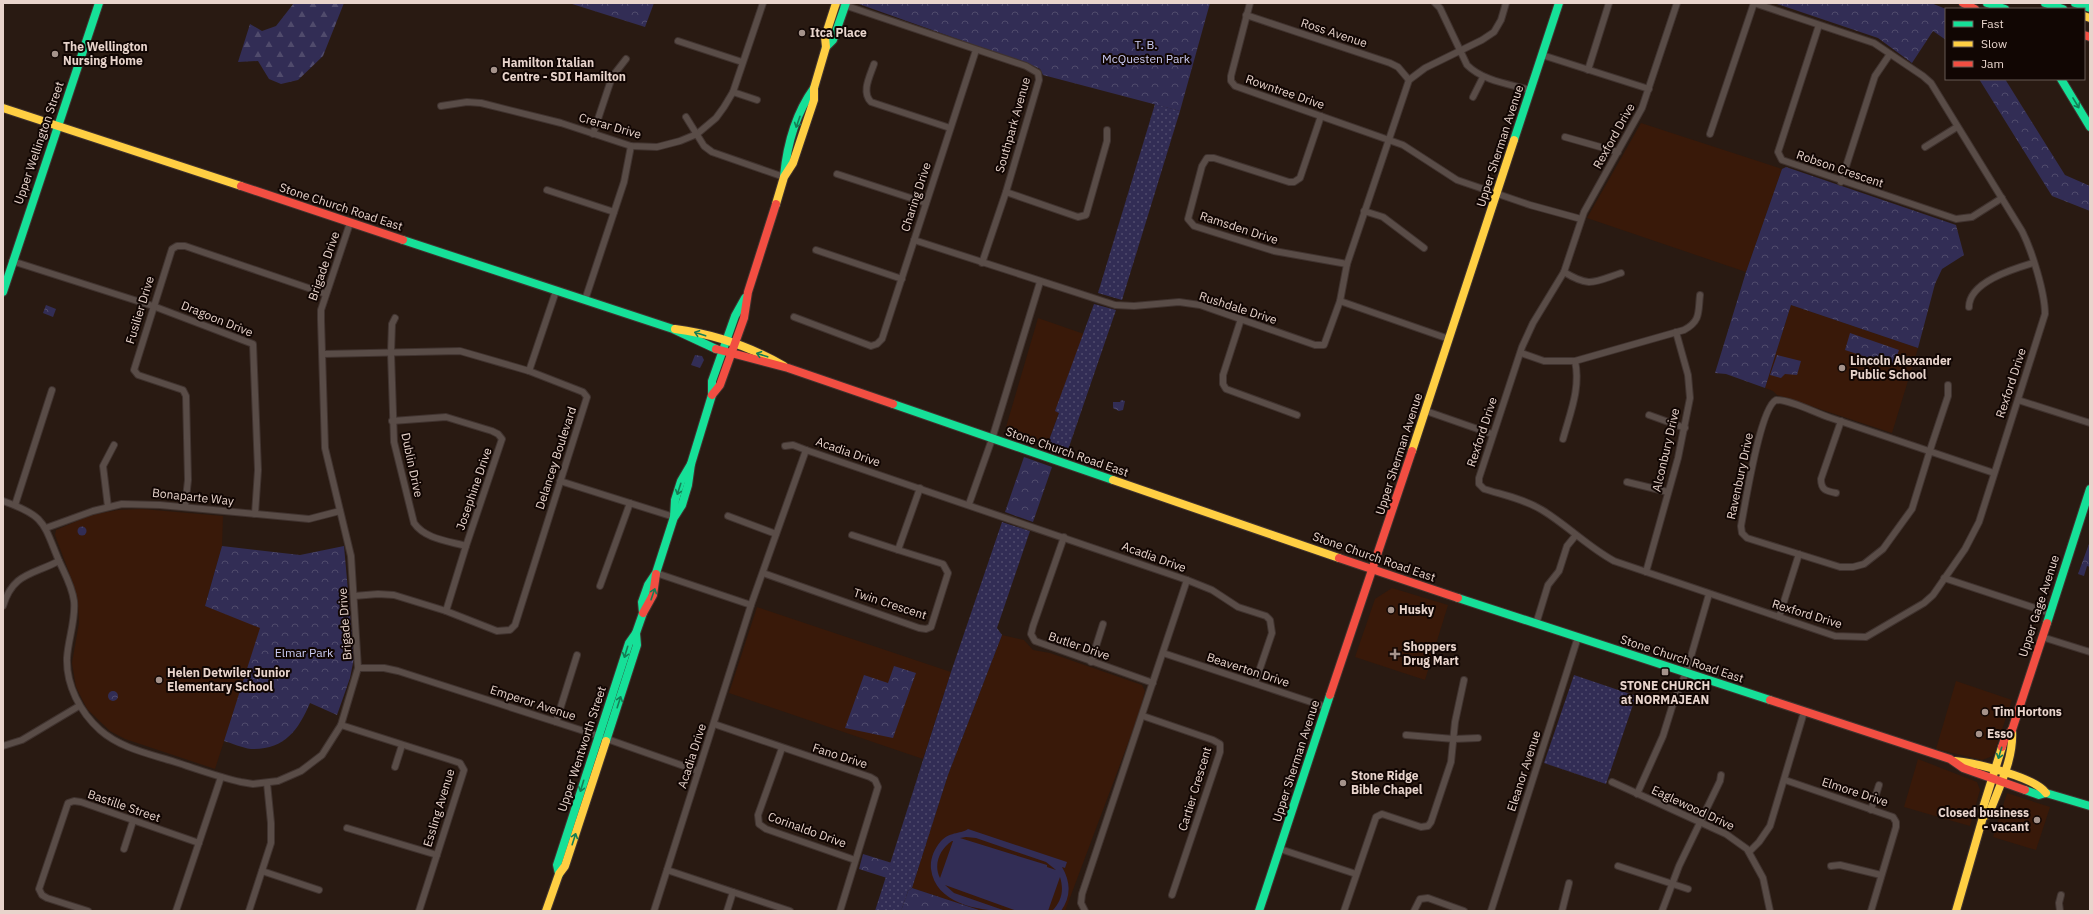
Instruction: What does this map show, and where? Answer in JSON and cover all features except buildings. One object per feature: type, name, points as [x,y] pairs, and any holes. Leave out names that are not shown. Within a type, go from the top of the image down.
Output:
[{"type":"main road","name":"Upper Wellington Street","points":[[3,292],[12,261],[99,3]]},
{"type":"main road","name":"Upper Sherman Avenue","points":[[1259,911],[1326,707],[1374,570],[1559,3]]},
{"type":"main road","points":[[1963,3],[1973,8]]},
{"type":"main road","points":[[1987,3],[2002,8]]},
{"type":"main road","points":[[2045,3],[2060,8]]},
{"type":"main road","points":[[2075,3],[2090,8]]},
{"type":"main road","name":"Upper Wentworth Street","points":[[712,395],[720,385],[744,318],[748,292],[784,177],[793,163],[814,100],[814,88],[826,47],[825,37],[842,4]]},
{"type":"main road","points":[[2062,80],[2090,126]]},
{"type":"main road","name":"Stone Church Road East","points":[[3,108],[672,329],[687,338],[770,357],[788,368],[1374,570],[1954,761],[1966,761],[2041,787],[2046,793]]},
{"type":"main road","name":"Upper Wentworth Street","points":[[559,874],[557,865],[629,642],[636,633],[643,613],[650,605],[656,587],[656,573],[674,517],[682,505],[688,485],[691,464],[712,395],[712,381],[735,316],[748,292]]},
{"type":"main road","name":"Upper Gage Avenue","points":[[1956,911],[1983,817],[1988,814],[1999,772],[2005,738],[2012,730],[2090,489]]},
{"type":"main road","name":"Upper Wentworth Street","points":[[546,911],[559,874],[565,866],[637,645],[636,633]]},
{"type":"main road","name":"Stone Church Road East","points":[[1954,761],[1963,768],[2039,795],[2046,793],[2090,806]]},
{"type":"street","name":"Crerar Drive","points":[[441,106],[467,102],[481,103],[631,146],[657,147],[670,145],[697,134],[716,118],[733,92],[763,3]]},
{"type":"street","name":"Rowntree Drive","points":[[1250,3],[1231,76],[1232,84],[1236,87],[1409,147],[1457,180],[1581,219]]},
{"type":"street","points":[[1435,3],[1440,8],[1467,65],[1483,76],[1530,90]]},
{"type":"street","points":[[1388,139],[1410,80],[1425,68],[1460,52],[1494,32],[1506,3]]},
{"type":"street","points":[[1588,70],[1609,3]]},
{"type":"street","name":"Rexford Drive","points":[[1677,3],[1642,108],[1581,219],[1564,272],[1532,323],[1492,434],[1479,478],[1479,484],[1484,489],[1527,502],[1542,510],[1598,552],[1614,561],[1835,636],[1866,637],[1924,603],[1944,578],[1976,531],[2045,314],[2045,303],[2024,234],[1931,84],[1923,76],[1874,43],[1754,3]]},
{"type":"street","points":[[1710,134],[1754,3]]},
{"type":"street","name":"Southpark Avenue","points":[[842,4],[1028,67],[1039,75],[1039,80],[1006,192],[982,263]]},
{"type":"street","name":"Ross Avenue","points":[[1246,15],[1390,63],[1398,67],[1410,80]]},
{"type":"street","name":"Robson Crescent","points":[[1819,25],[1778,154],[1784,162],[1956,219],[1972,217],[2002,198]]},
{"type":"street","points":[[678,41],[742,62]]},
{"type":"street","name":"Charing Drive","points":[[794,317],[871,346],[877,344],[882,339],[976,50]]},
{"type":"street","points":[[1841,182],[1875,76],[1890,54]]},
{"type":"street","points":[[1542,55],[1649,89]]},
{"type":"street","points":[[593,134],[612,77],[626,59]]},
{"type":"street","points":[[874,64],[866,88],[867,98],[871,102],[950,128]]},
{"type":"street","points":[[1473,97],[1483,76]]},
{"type":"street","points":[[733,92],[757,100]]},
{"type":"street","name":"Ramsden Drive","points":[[1321,116],[1298,180],[1292,183],[1217,158],[1208,158],[1202,166],[1188,219],[1194,226],[1274,251],[1347,264]]},
{"type":"street","points":[[686,117],[708,150],[718,155],[784,177]]},
{"type":"street","points":[[1925,147],[1957,127]]},
{"type":"street","points":[[1006,192],[1078,217],[1086,215],[1107,141],[1107,130]]},
{"type":"street","points":[[1565,137],[1618,152]]},
{"type":"street","name":"Rushdale Drive","points":[[914,240],[1115,305],[1134,306],[1179,302],[1200,305],[1315,345],[1324,345],[1340,301],[1347,264],[1388,139]]},
{"type":"street","points":[[585,300],[624,182],[631,146]]},
{"type":"street","points":[[837,174],[926,203]]},
{"type":"street","points":[[547,190],[614,212]]},
{"type":"street","points":[[1364,211],[1382,217],[1424,248]]},
{"type":"street","name":"Brigade Drive","points":[[3,501],[33,514],[46,528],[59,561],[68,578],[74,601],[72,630],[67,657],[68,672],[79,706],[100,731],[119,743],[221,777],[247,783],[267,783],[289,777],[313,763],[328,747],[341,725],[358,668],[350,552],[325,448],[321,310],[350,223]]},
{"type":"street","name":"Fusilier Drive","points":[[184,507],[188,473],[186,396],[183,390],[138,375],[134,370],[172,249],[177,246],[185,246],[326,294]]},
{"type":"street","points":[[816,250],[902,279]]},
{"type":"street","name":"Dragoon Drive","points":[[12,261],[153,306],[253,344],[258,470],[255,514]]},
{"type":"street","points":[[1969,307],[1969,301],[1974,292],[1992,278],[2010,270],[2034,263]]},
{"type":"street","points":[[1564,272],[1578,281],[1585,283],[1592,283],[1621,273]]},
{"type":"street","points":[[969,504],[992,439],[1040,282]]},
{"type":"street","points":[[529,371],[556,291]]},
{"type":"street","points":[[1521,353],[1544,361],[1575,361],[1676,332],[1691,326],[1698,318],[1700,295]]},
{"type":"street","points":[[1340,301],[1449,339]]},
{"type":"street","name":"Dublin Drive","points":[[395,318],[392,324],[391,353],[392,421],[397,456],[414,524],[419,531],[427,535],[466,546]]},
{"type":"street","points":[[1240,319],[1223,375],[1223,384],[1226,389],[1297,415]]},
{"type":"street","name":"Alconbury Drive","points":[[1646,572],[1685,428],[1690,398],[1688,375],[1676,332]]},
{"type":"street","name":"Delancey Boulevard","points":[[323,354],[460,351],[529,371],[583,392],[587,397],[515,625],[510,630],[497,631],[446,611],[394,594],[354,596]]},
{"type":"street","points":[[1563,439],[1577,389],[1578,374],[1575,361]]},
{"type":"street","points":[[1930,451],[1948,396],[1948,385]]},
{"type":"street","points":[[14,505],[52,390]]},
{"type":"street","name":"Ravenbury Drive","points":[[1930,451],[1912,508],[1878,555],[1864,564],[1853,567],[1840,567],[1747,538],[1742,533],[1741,526],[1760,434],[1769,406],[1776,400],[1782,400],[1994,473]]},
{"type":"street","points":[[2018,400],[2090,423]]},
{"type":"street","points":[[1426,411],[1492,434]]},
{"type":"street","points":[[1649,415],[1685,428]]},
{"type":"street","name":"Josephine Drive","points":[[392,421],[446,417],[492,431],[498,434],[502,439],[446,611]]},
{"type":"street","points":[[1836,493],[1824,490],[1821,486],[1821,481],[1840,421]]},
{"type":"street","points":[[108,507],[103,466],[114,445]]},
{"type":"street","name":"Acadia Drive","points":[[785,446],[793,445],[1188,580],[1082,894],[1081,903],[1085,911]]},
{"type":"street","name":"Acadia Drive","points":[[654,911],[751,604],[806,450]]},
{"type":"street","points":[[560,481],[674,517]]},
{"type":"street","points":[[1628,482],[1668,492]]},
{"type":"street","points":[[852,535],[898,550],[920,488]]},
{"type":"street","name":"Bonaparte Way","points":[[46,528],[108,507],[141,503],[309,519],[340,511]]},
{"type":"street","points":[[600,586],[630,503]]},
{"type":"street","points":[[728,516],[776,534]]},
{"type":"street","points":[[1536,624],[1548,585],[1559,571],[1567,546],[1576,535]]},
{"type":"street","name":"Butler Drive","points":[[1064,537],[1031,634],[1035,641],[1042,645],[1153,683]]},
{"type":"street","name":"Twin Crescent","points":[[763,573],[918,628],[926,629],[931,627],[933,622],[948,573],[943,564],[898,550]]},
{"type":"street","points":[[1779,617],[1799,554]]},
{"type":"street","points":[[3,606],[14,583],[59,561]]},
{"type":"street","points":[[656,573],[751,604]]},
{"type":"street","points":[[1944,578],[2050,613]]},
{"type":"street","points":[[1188,580],[1212,590],[1238,607],[1266,616],[1270,620],[1272,632],[1255,683]]},
{"type":"street","points":[[1637,794],[1663,736],[1672,707],[1686,672],[1709,594]]},
{"type":"street","points":[[1091,662],[1103,624]]},
{"type":"street","name":"Eleanor Avenue","points":[[1491,911],[1578,637]]},
{"type":"street","points":[[2042,637],[2090,652]]},
{"type":"street","name":"Beaverton Drive","points":[[1163,653],[1326,707]]},
{"type":"street","points":[[556,722],[577,655]]},
{"type":"street","name":"Emperor Avenue","points":[[358,668],[384,668],[398,671],[556,722],[698,771]]},
{"type":"street","points":[[1344,911],[1376,816],[1382,814],[1421,827],[1428,826],[1431,822],[1451,762],[1455,722],[1464,680]]},
{"type":"street","points":[[3,746],[22,740],[79,706]]},
{"type":"street","points":[[1749,852],[1759,842],[1770,826],[1785,780],[1804,712]]},
{"type":"street","name":"Cartier Crescent","points":[[1143,716],[1213,740],[1220,744],[1220,752],[1172,895]]},
{"type":"street","name":"Fano Drive","points":[[714,724],[875,780],[878,787],[840,911]]},
{"type":"street","name":"Essling Avenue","points":[[341,725],[460,763],[464,770],[419,911]]},
{"type":"street","points":[[1406,735],[1454,739],[1478,738]]},
{"type":"street","points":[[395,768],[402,745]]},
{"type":"street","name":"Corinaldo Drive","points":[[782,748],[758,815],[759,824],[766,829],[855,860]]},
{"type":"street","points":[[1662,911],[1671,884],[1720,775]]},
{"type":"street","points":[[176,911],[221,777]]},
{"type":"street","name":"Elmore Drive","points":[[1785,780],[1871,810],[1890,815],[1896,822],[1896,827],[1871,911]]},
{"type":"street","name":"Eaglewood Drive","points":[[1612,782],[1726,834],[1749,852],[1763,878],[1770,911]]},
{"type":"street","points":[[249,911],[268,853],[271,833],[267,783]]},
{"type":"street","points":[[1871,810],[1879,785]]},
{"type":"street","name":"Bastille Street","points":[[88,911],[48,898],[42,895],[39,889],[65,808],[68,804],[74,801],[199,843]]},
{"type":"street","points":[[124,849],[133,821]]},
{"type":"street","points":[[347,828],[437,855]]},
{"type":"street","points":[[1280,849],[1356,874]]},
{"type":"street","points":[[1831,866],[1840,865],[1881,875]]},
{"type":"street","points":[[1618,866],[1688,890]]},
{"type":"street","points":[[667,870],[790,911]]},
{"type":"street","points":[[262,871],[319,890]]},
{"type":"street","points":[[1562,911],[1569,884]]},
{"type":"street","points":[[727,911],[733,892]]},
{"type":"street","points":[[2060,911],[2059,903],[2062,895]]},
{"type":"street","points":[[1414,911],[1420,899],[1428,898],[1464,911]]},
{"type":"shaded area","points":[[1641,123],[1782,169],[1746,272],[1587,218]]},
{"type":"shaded area","name":"Lincoln Alexander Public School","points":[[1791,305],[1918,348],[1892,433],[1777,395],[1773,391],[1765,388]]},
{"type":"shaded area","points":[[1038,318],[1084,334],[1056,411],[1059,412],[1048,443],[1006,427]]},
{"type":"shaded area","name":"Helen Detwiler Junior Elementary School","points":[[142,509],[223,516],[222,546],[205,606],[261,627],[215,769],[125,739],[110,731],[87,709],[76,687],[72,663],[79,623],[78,603],[73,583],[55,535],[56,530],[91,515],[118,510]]},
{"type":"shaded area","points":[[1392,588],[1448,605],[1425,680],[1355,657],[1375,599]]},
{"type":"shaded area","points":[[757,607],[951,672],[923,759],[729,693]]},
{"type":"shaded area","points":[[1002,635],[1024,640],[1033,650],[1050,653],[1142,685],[1145,691],[1139,714],[1065,911],[982,911],[912,888],[948,775]]},
{"type":"shaded area","points":[[1956,681],[2012,700],[1993,756],[1982,760],[1936,749]]},
{"type":"shaded area","points":[[1918,759],[1977,782],[1980,790],[1970,826],[1904,807]]},
{"type":"shaded area","points":[[2007,793],[2050,807],[2036,850],[1993,837]]},
{"type":"green space","points":[[294,3],[344,3],[323,56],[298,80],[281,84],[269,79],[258,61],[238,62],[250,24],[262,31],[276,26]]},
{"type":"green space","points":[[569,3],[654,3],[645,27]]},
{"type":"green space","name":"T. B. McQuesten Park","points":[[856,3],[1210,3],[1180,111],[1043,75],[1040,69],[1036,67]]},
{"type":"green space","points":[[1774,3],[1931,3],[1945,9],[1945,39],[1933,31],[1912,63],[1878,38]]},
{"type":"green space","points":[[1980,80],[2006,80],[2065,175],[2090,186],[2090,211],[2052,196]]},
{"type":"green space","points":[[1155,104],[1180,111],[1122,300],[1098,293]]},
{"type":"green space","points":[[1786,167],[1956,225],[1964,255],[1942,269],[1935,284],[1918,348],[1791,305],[1765,388],[1726,374],[1715,373],[1746,272],[1782,169]]},
{"type":"green space","points":[[1094,304],[1116,310],[1068,450],[1048,443],[1059,413],[1055,411]]},
{"type":"green space","points":[[46,305],[56,309],[53,317],[43,313]]},
{"type":"green space","points":[[1850,333],[1899,350],[1894,364],[1879,359],[1878,361],[1845,350]]},
{"type":"green space","points":[[695,355],[702,356],[704,360],[700,368],[691,365]]},
{"type":"green space","points":[[1777,355],[1801,361],[1797,375],[1785,374],[1781,378],[1770,375]]},
{"type":"green space","points":[[1121,400],[1125,401],[1123,410],[1119,411],[1113,408],[1113,402],[1120,402]]},
{"type":"green space","points":[[1024,457],[1052,467],[1033,522],[1005,512]]},
{"type":"green space","points":[[1002,522],[1030,531],[997,628],[1002,635],[948,775],[912,888],[908,891],[901,911],[875,911],[951,672]]},
{"type":"green space","points":[[82,526],[87,531],[82,536],[77,531]]},
{"type":"green space","points":[[2090,541],[2090,567],[2087,566],[2084,576],[2078,574]]},
{"type":"green space","name":"Elmar Park","points":[[222,546],[300,555],[344,546],[354,658],[350,678],[337,715],[310,703],[295,730],[281,742],[272,746],[251,749],[224,741],[260,628],[205,606]]},
{"type":"green space","points":[[894,666],[916,673],[893,738],[845,728],[864,675],[888,683]]},
{"type":"green space","points":[[1574,675],[1636,696],[1606,784],[1544,763]]},
{"type":"green space","points":[[113,691],[118,696],[113,701],[108,696]]},
{"type":"green space","points":[[968,829],[1067,862],[1065,868],[1062,867],[1067,878],[1069,889],[1067,900],[1061,911],[1052,911],[1060,899],[1062,891],[1060,877],[1048,911],[1017,911],[945,885],[954,893],[1006,911],[995,911],[971,907],[949,897],[940,890],[934,881],[931,869],[932,858],[936,847],[941,841],[952,834],[966,831]],"holes":[[[960,838],[976,838],[1046,862],[1056,870],[1047,867],[1047,865]],[[953,841],[940,878],[937,867],[939,857],[944,848]]]},
{"type":"green space","points":[[863,854],[892,863],[887,878],[859,869]]},
{"type":"green space","points":[[912,888],[982,911],[901,911],[908,891]]},
{"type":"traffic: fast","points":[[3,292],[99,3]]},
{"type":"traffic: fast","points":[[826,47],[833,40],[846,3]]},
{"type":"traffic: fast","points":[[1514,140],[1559,3]]},
{"type":"traffic: fast","points":[[1987,3],[2002,8]]},
{"type":"traffic: fast","points":[[2045,3],[2060,8]]},
{"type":"traffic: fast","points":[[2075,3],[2090,8]]},
{"type":"traffic: fast","points":[[2062,80],[2090,127]]},
{"type":"traffic: fast","points":[[784,176],[787,153],[793,130],[802,108],[814,88]]},
{"type":"traffic: fast","points":[[403,240],[673,329],[716,349]]},
{"type":"traffic: fast","points":[[675,516],[682,505],[688,485],[691,464],[712,395],[712,381],[735,316],[745,298]]},
{"type":"traffic: fast","points":[[893,404],[1113,480]]},
{"type":"traffic: fast","points":[[606,741],[637,645],[636,633],[643,613],[642,602],[648,585],[656,573],[674,517],[675,500],[681,481],[691,464]]},
{"type":"traffic: fast","points":[[2047,623],[2090,489]]},
{"type":"traffic: fast","points":[[1458,598],[1770,700]]},
{"type":"traffic: fast","points":[[559,874],[557,865],[629,643],[636,633]]},
{"type":"traffic: fast","points":[[1259,911],[1330,695]]},
{"type":"traffic: fast","points":[[2025,790],[2039,795],[2046,793],[2090,806]]},
{"type":"traffic: slow","points":[[776,204],[784,177],[793,163],[814,100],[814,88],[826,47],[825,37],[836,3]]},
{"type":"traffic: slow","points":[[2085,16],[2090,18]]},
{"type":"traffic: slow","points":[[3,108],[241,186]]},
{"type":"traffic: slow","points":[[1412,451],[1514,140]]},
{"type":"traffic: slow","points":[[675,329],[703,334],[731,342],[745,347],[784,366]]},
{"type":"traffic: slow","points":[[1113,480],[1339,558]]},
{"type":"traffic: slow","points":[[1983,817],[1989,814],[2005,773],[2011,752],[2012,730]]},
{"type":"traffic: slow","points":[[546,911],[559,874],[565,866],[606,741]]},
{"type":"traffic: slow","points":[[1956,911],[1983,817],[1982,811],[2002,747]]},
{"type":"traffic: slow","points":[[1955,761],[1990,768],[2018,776],[2040,787],[2046,793]]},
{"type":"traffic: jam","points":[[1963,3],[1973,8]]},
{"type":"traffic: jam","points":[[2085,35],[2090,37]]},
{"type":"traffic: jam","points":[[241,186],[403,240]]},
{"type":"traffic: jam","points":[[712,395],[720,385],[744,318],[748,292],[776,204]]},
{"type":"traffic: jam","points":[[716,349],[788,368],[893,404]]},
{"type":"traffic: jam","points":[[1330,695],[1412,451]]},
{"type":"traffic: jam","points":[[1339,558],[1458,598]]},
{"type":"traffic: jam","points":[[643,613],[653,595],[656,574]]},
{"type":"traffic: jam","points":[[2002,747],[2005,738],[2012,730],[2047,623]]},
{"type":"traffic: jam","points":[[1770,700],[1950,759],[1963,768],[2025,790]]},
{"type":"place","name":"Itca Place","points":[[802,33]]},
{"type":"place","name":"The Wellington Nursing Home","points":[[55,54]]},
{"type":"place","name":"Hamilton Italian Centre - SDI Hamilton","points":[[494,70]]},
{"type":"place","name":"Lincoln Alexander Public School","points":[[1842,368]]},
{"type":"place","name":"Husky","points":[[1391,610]]},
{"type":"place","name":"Shoppers Drug Mart","points":[[1395,654]]},
{"type":"place","name":"STONE CHURCH at NORMAJEAN","points":[[1665,672]]},
{"type":"place","name":"Helen Detwiler Junior Elementary School","points":[[159,680]]},
{"type":"place","name":"Tim Hortons","points":[[1985,712]]},
{"type":"place","name":"Esso","points":[[1979,734]]},
{"type":"place","name":"Stone Ridge Bible Chapel","points":[[1343,783]]},
{"type":"place","name":"Closed business - vacant","points":[[2037,820]]}]
